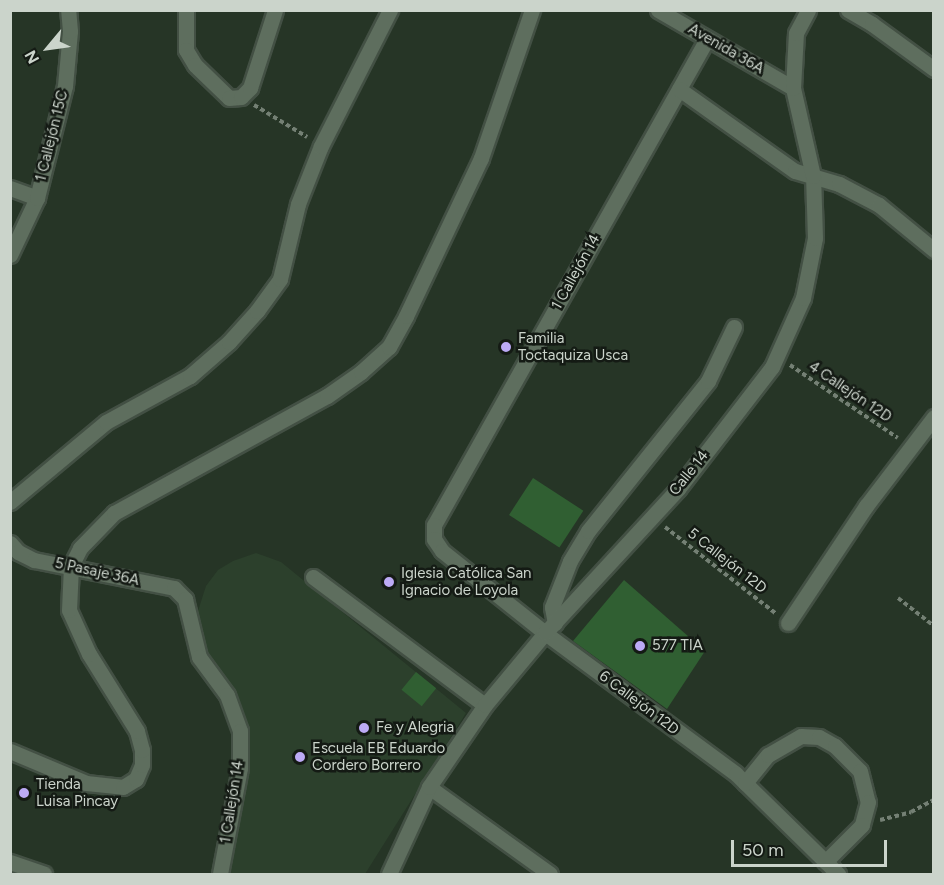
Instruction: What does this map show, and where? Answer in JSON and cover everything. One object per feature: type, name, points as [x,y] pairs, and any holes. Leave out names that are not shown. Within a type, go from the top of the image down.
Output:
[{"type":"street","name":"1 Callejón 15C","points":[[10,255],[37,198],[65,86],[70,32],[68,10]]},
{"type":"street","points":[[186,10],[186,50],[195,65],[229,98],[241,97],[250,88],[275,10]]},
{"type":"street","points":[[10,502],[106,423],[190,376],[229,342],[257,311],[280,279],[298,204],[321,146],[390,10]]},
{"type":"street","points":[[10,750],[86,783],[123,787],[136,779],[142,765],[142,750],[137,731],[89,654],[69,610],[71,566],[80,548],[92,533],[114,513],[327,396],[361,372],[389,346],[406,316],[481,158],[532,10]]},
{"type":"street","name":"Avenida 36A","points":[[658,10],[794,88]]},
{"type":"street","name":"Calle 14","points":[[389,874],[429,787],[485,705],[550,628],[678,489],[772,367],[777,357],[803,298],[815,238],[813,176],[794,88],[796,33],[808,10]]},
{"type":"street","points":[[848,10],[872,24],[933,69]]},
{"type":"street","name":"1 Callejón 14","points":[[434,539],[434,525],[707,39]]},
{"type":"street","points":[[679,89],[795,171],[838,184],[879,205],[933,250]]},
{"type":"street","points":[[10,188],[37,198]]},
{"type":"street","points":[[550,628],[552,607],[570,561],[588,531],[708,381],[734,327]]},
{"type":"street","points":[[788,623],[866,506],[933,417]]},
{"type":"street","name":"6 Callejón 12D","points":[[434,539],[442,551],[550,628],[745,783],[838,874]]},
{"type":"street","name":"5 Pasaje 36A","points":[[10,543],[18,552],[34,560],[174,588],[185,599]]},
{"type":"street","points":[[313,577],[485,705]]},
{"type":"street","name":"1 Callejón 14","points":[[185,599],[199,657],[228,695],[240,731],[240,768],[220,874]]},
{"type":"street","points":[[745,783],[768,754],[801,736],[819,737],[835,746],[860,771],[867,802],[862,825],[825,862]]},
{"type":"street","points":[[429,787],[550,874]]},
{"type":"street","points":[[10,862],[44,874]]},
{"type":"path","points":[[241,97],[321,146]]},
{"type":"path","name":"4 Callejón 12D","points":[[777,357],[910,447]]},
{"type":"path","name":"5 Callejón 12D","points":[[652,517],[788,623]]},
{"type":"path","points":[[897,598],[933,626]]},
{"type":"path","points":[[862,825],[911,812],[933,800]]},
{"type":"shaded area","points":[[256,553],[281,562],[466,713],[365,874],[230,874],[248,726],[212,662],[201,635],[198,611],[206,586],[218,570],[233,561]]},
{"type":"building","points":[[533,478],[583,511],[559,548],[509,515]]},
{"type":"building","name":"577 TIA","points":[[624,580],[705,651],[667,709],[573,641]]},
{"type":"building","points":[[416,672],[436,688],[422,706],[402,690]]},
{"type":"place","name":"Familia Toctaquiza Usca","points":[[506,347]]},
{"type":"place","name":"Iglesia Católica San Ignacio de Loyola","points":[[389,582]]},
{"type":"place","name":"577 TIA","points":[[640,646]]},
{"type":"place","name":"Fe y Alegria","points":[[364,728]]},
{"type":"place","name":"Escuela EB Eduardo Cordero Borrero","points":[[300,757]]},
{"type":"place","name":"Tienda Luisa Pincay","points":[[24,793]]}]
